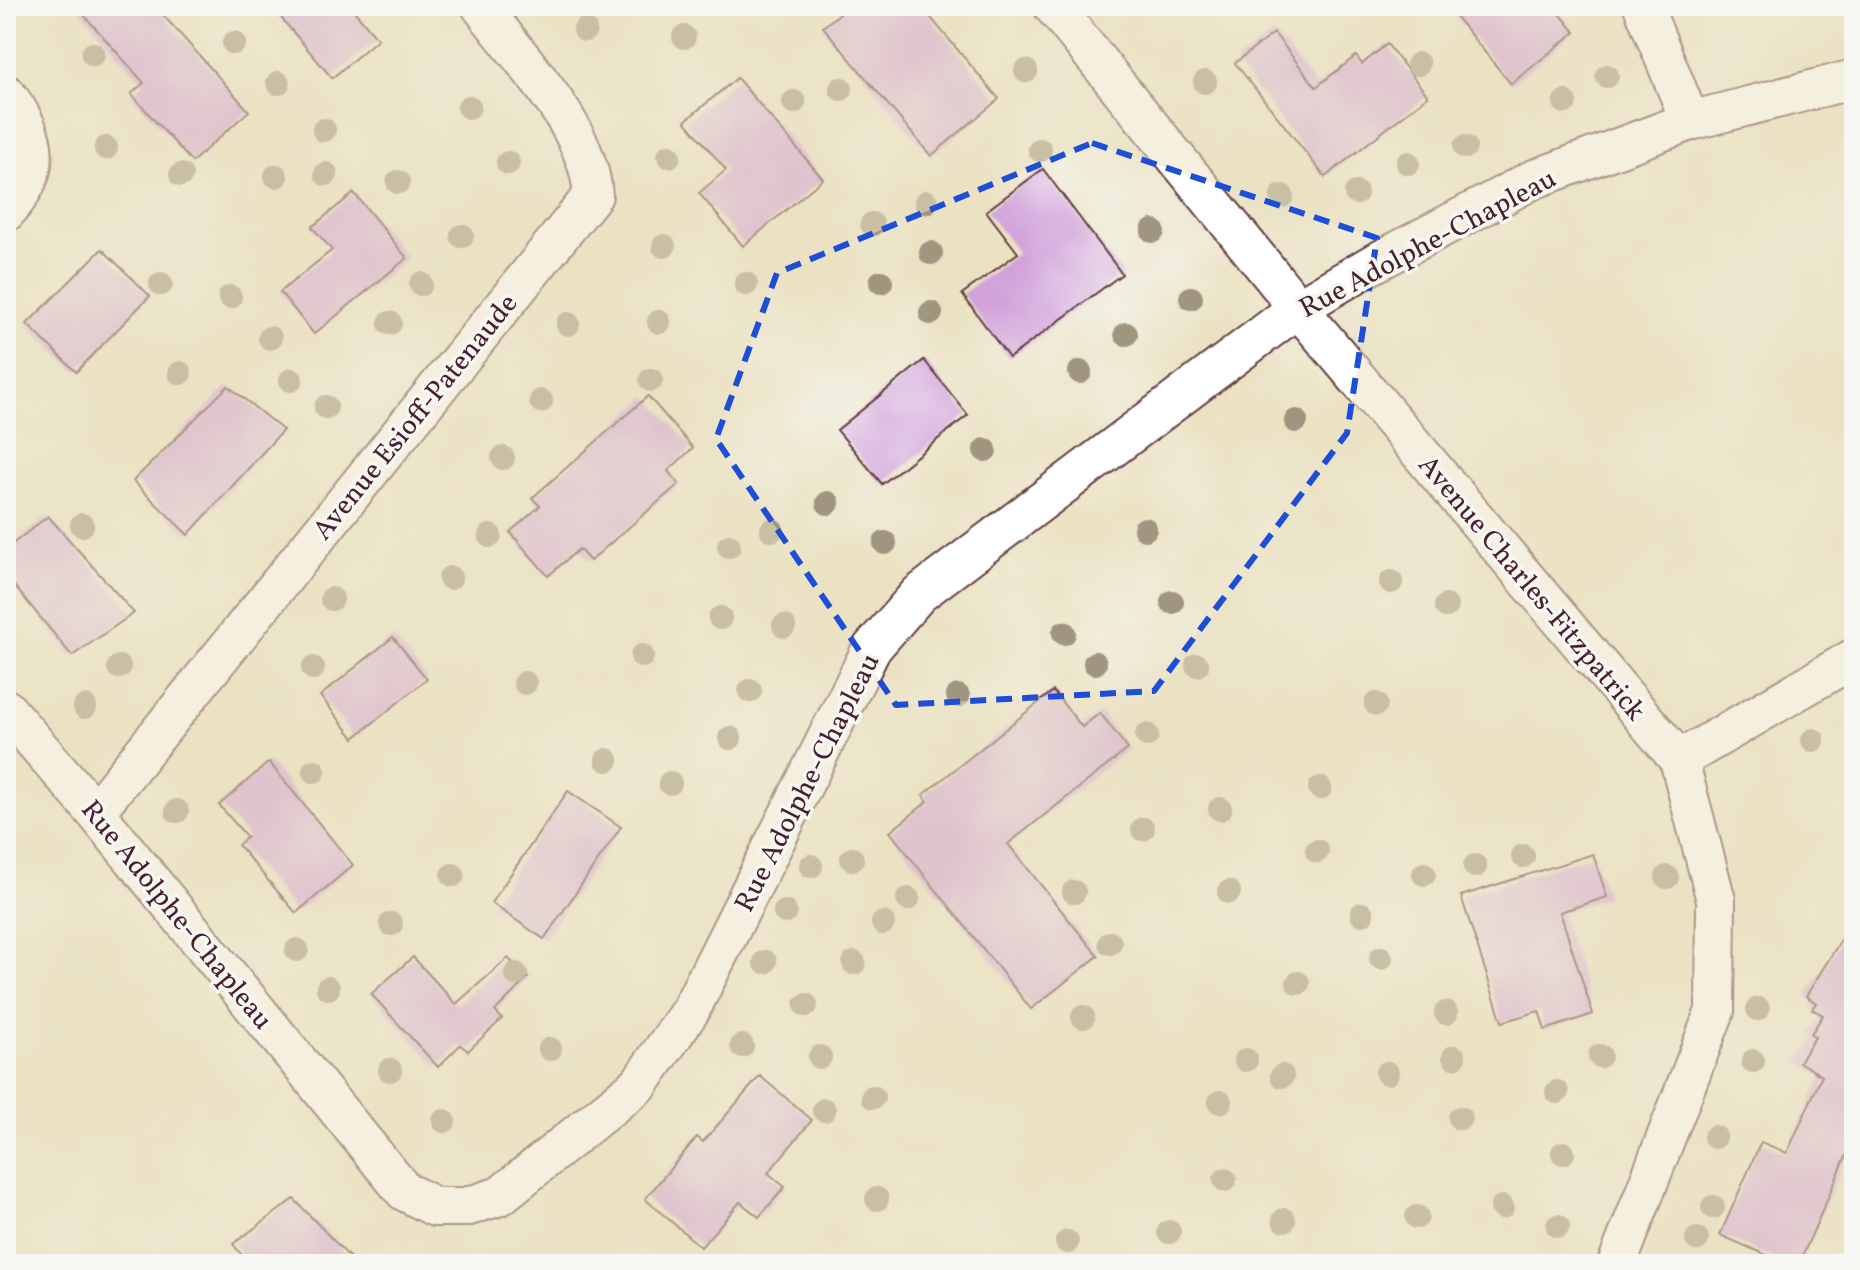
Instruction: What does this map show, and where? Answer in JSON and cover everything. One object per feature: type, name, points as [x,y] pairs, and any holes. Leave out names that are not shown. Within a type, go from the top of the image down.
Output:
[{"type":"street","name":"Avenue Esioff-Patenaude","points":[[95,812],[593,195],[591,167],[578,137],[481,6]]},
{"type":"street","name":"Avenue Charles-Fitzpatrick","points":[[1053,6],[1298,308],[1679,760],[1716,900],[1715,1011],[1617,1264]]},
{"type":"street","points":[[1643,6],[1690,121]]},
{"type":"street","name":"Rue Adolphe-Chapleau","points":[[6,709],[95,812],[404,1191],[435,1207],[466,1207],[500,1196],[639,1084],[690,1011],[872,648],[919,594],[1298,308],[1532,180],[1690,121],[1854,79]]},
{"type":"street","points":[[6,94],[26,120],[33,153],[24,192],[6,212]]},
{"type":"street","points":[[1679,760],[1854,658]]},
{"type":"highlighted area","points":[[1092,143],[1377,238],[1347,433],[1154,691],[896,705],[716,439],[777,273]]},
{"type":"building","points":[[76,6],[155,6],[249,111],[192,162],[131,94],[144,83]]},
{"type":"building","points":[[271,6],[350,6],[378,39],[332,78]]},
{"type":"building","points":[[849,6],[921,6],[999,99],[931,156],[823,27]]},
{"type":"building","points":[[1447,6],[1554,6],[1575,32],[1511,84]]},
{"type":"building","points":[[1274,33],[1316,87],[1356,56],[1362,64],[1387,44],[1428,96],[1325,177],[1235,63]]},
{"type":"building","points":[[737,78],[823,179],[743,246],[699,193],[726,170],[685,121]]},
{"type":"building","points":[[1043,169],[1122,274],[1009,358],[962,294],[1018,253],[986,211]]},
{"type":"building","points":[[354,193],[407,258],[314,334],[280,292],[332,250],[312,227]]},
{"type":"building","points":[[102,249],[150,296],[76,372],[27,324]]},
{"type":"building","points":[[924,360],[968,415],[882,484],[837,430]]},
{"type":"building","points":[[228,386],[283,430],[188,535],[133,481]]},
{"type":"building","points":[[648,396],[693,448],[668,471],[679,484],[590,561],[579,549],[548,576],[510,532],[540,506],[532,498]]},
{"type":"building","points":[[48,516],[134,613],[72,656],[6,576],[6,549]]},
{"type":"building","points":[[393,637],[427,679],[354,738],[320,696]]},
{"type":"building","points":[[1053,691],[1082,727],[1100,713],[1128,749],[1008,844],[1098,956],[1031,1009],[890,832],[928,801],[923,795]]},
{"type":"building","points":[[269,762],[353,865],[296,913],[238,845],[247,837],[219,805]]},
{"type":"building","points":[[568,791],[621,827],[544,939],[491,903]]},
{"type":"building","points":[[1593,854],[1607,897],[1560,912],[1593,1014],[1545,1030],[1539,1011],[1502,1022],[1461,896]]},
{"type":"building","points":[[1854,919],[1854,1138],[1799,1264],[1787,1264],[1720,1235],[1761,1142],[1787,1153],[1822,1076],[1799,1062],[1815,1037],[1811,1034],[1823,1015],[1812,1009],[1816,1003],[1806,996]]},
{"type":"building","points":[[413,957],[456,1004],[508,958],[528,978],[495,1011],[502,1019],[468,1051],[460,1045],[438,1067],[371,994]]},
{"type":"building","points":[[760,1076],[812,1120],[768,1173],[785,1187],[759,1217],[740,1202],[701,1247],[645,1199],[697,1137],[703,1142]]},
{"type":"building","points":[[294,1199],[356,1264],[249,1264],[233,1244]]}]
